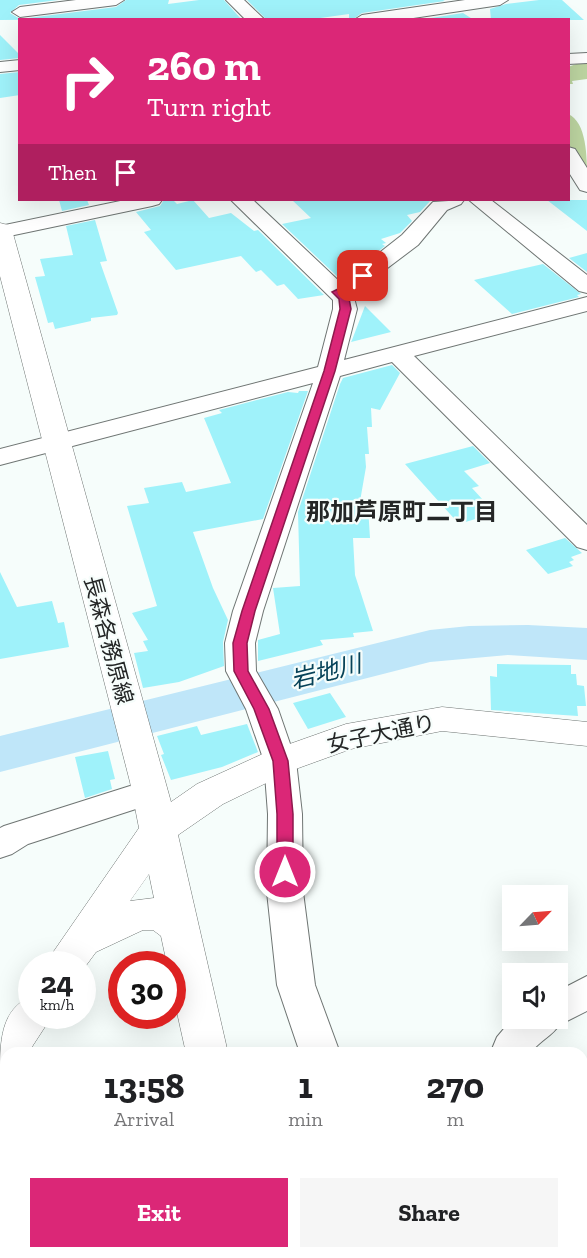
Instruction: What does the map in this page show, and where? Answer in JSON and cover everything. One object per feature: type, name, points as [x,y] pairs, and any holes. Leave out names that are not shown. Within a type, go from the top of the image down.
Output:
[{"type":"main road","name":"長森各務原線","points":[[0,231],[6,275],[56,443],[126,702],[139,790],[159,829],[206,1047]]},
{"type":"main road","name":"女子大通り","points":[[159,829],[210,794],[280,761],[346,737],[442,719],[587,734]]},
{"type":"main road","points":[[74,951],[159,829]]},
{"type":"main road","points":[[108,903],[127,889],[145,885],[157,888],[177,914]]},
{"type":"main road","points":[[75,951],[96,932],[138,914],[177,914]]},
{"type":"main road","points":[[8,1047],[21,1029]]},
{"type":"street","points":[[18,11],[116,0]]},
{"type":"street","points":[[234,0],[255,18]]},
{"type":"street","points":[[370,18],[395,12],[467,7],[500,0]]},
{"type":"street","points":[[570,59],[587,58]]},
{"type":"street","points":[[0,67],[18,65]]},
{"type":"street","points":[[570,156],[587,186]]},
{"type":"street","points":[[0,231],[147,201]]},
{"type":"street","points":[[243,201],[344,298],[345,309],[329,371],[248,611],[240,643],[241,671],[261,709],[280,761],[285,814],[285,892],[296,985],[318,1047]]},
{"type":"street","points":[[337,292],[348,288],[401,247],[440,206],[452,201]]},
{"type":"street","points":[[480,201],[587,286]]},
{"type":"street","points":[[0,457],[587,304]]},
{"type":"street","points":[[398,354],[587,541]]},
{"type":"street","points":[[0,845],[16,835],[139,790]]},
{"type":"street","points":[[568,1004],[587,992]]},
{"type":"street","points":[[514,1047],[527,1029]]},
{"type":"green space","points":[[587,60],[587,79],[572,81],[573,84],[570,84],[570,66]]},
{"type":"green space","points":[[570,115],[579,125],[585,142],[587,178],[570,152]]},
{"type":"building","points":[[0,0],[58,0],[19,5],[10,13],[18,20],[0,20]]},
{"type":"building","points":[[126,0],[169,0],[168,4],[224,0],[240,18],[28,18],[116,7]]},
{"type":"building","points":[[247,0],[445,1],[362,13],[355,18],[349,18],[349,14],[320,18],[265,18]]},
{"type":"building","points":[[562,0],[584,20],[491,18],[490,9],[506,4]]},
{"type":"building","points":[[463,13],[471,18],[431,18]]},
{"type":"building","points":[[0,35],[18,53],[18,58],[0,60]]},
{"type":"building","points":[[18,72],[18,95],[0,98],[0,74]]},
{"type":"building","points":[[587,200],[587,231],[548,201]]},
{"type":"building","points":[[59,201],[87,201],[89,205],[62,211]]},
{"type":"building","points":[[163,201],[174,201],[177,204],[194,201],[209,218],[231,213],[254,231],[258,230],[324,295],[298,299],[284,284],[277,286],[261,270],[256,272],[241,256],[176,270],[144,232],[151,230],[136,212],[160,206]]},
{"type":"building","points":[[293,201],[430,201],[420,212],[407,215],[412,221],[400,233],[381,239],[386,243],[382,244],[385,246],[372,256],[364,257],[367,260],[341,280],[282,224],[311,218]]},
{"type":"building","points":[[95,220],[107,261],[100,262],[118,313],[91,318],[91,321],[55,329],[53,322],[48,323],[35,277],[45,276],[40,259],[73,255],[66,226]]},
{"type":"building","points":[[587,253],[587,272],[569,258]]},
{"type":"building","points":[[543,264],[581,294],[577,295],[579,297],[512,314],[474,280]]},
{"type":"building","points":[[365,306],[391,332],[351,342],[352,340]]},
{"type":"building","points":[[392,365],[400,373],[380,410],[371,408],[372,427],[367,427],[369,454],[365,454],[366,467],[359,507],[368,507],[370,538],[353,538],[355,575],[373,631],[353,633],[354,637],[320,640],[323,645],[258,661],[258,640],[280,634],[273,588],[300,586],[298,512],[340,384],[343,378]]},
{"type":"building","points":[[299,391],[308,391],[263,519],[193,532],[213,588],[228,620],[223,642],[224,666],[179,682],[143,688],[134,653],[148,651],[143,641],[148,640],[132,613],[157,606],[127,506],[149,503],[144,488],[182,482],[186,492],[231,483],[204,418],[222,413],[219,410]]},
{"type":"building","points":[[473,446],[490,463],[464,471],[479,486],[472,488],[495,513],[459,524],[405,464]]},
{"type":"building","points":[[565,538],[582,553],[571,557],[574,560],[569,562],[573,566],[548,574],[526,550]]},
{"type":"building","points":[[0,572],[17,607],[52,601],[58,623],[64,622],[69,647],[0,659]]},
{"type":"building","points":[[497,664],[571,665],[571,674],[576,674],[577,685],[584,686],[586,706],[577,706],[578,716],[491,710],[490,676],[497,677]]},
{"type":"building","points":[[330,693],[346,717],[308,729],[293,703]]},
{"type":"building","points":[[247,724],[258,752],[222,767],[171,780],[161,755],[164,754],[157,736],[197,726],[201,735]]},
{"type":"building","points":[[108,751],[115,779],[110,780],[112,789],[85,798],[75,757]]},
{"type":"waterway","name":"岩地川","points":[[0,754],[430,646],[469,641],[508,640],[587,644]]},
{"type":"district","name":"那加芦原町二丁目","points":[[402,512]]},
{"type":"route","points":[[285,872],[285,814],[280,761],[261,709],[241,671],[240,643],[248,611],[329,371],[345,309],[344,298],[337,292],[348,288],[363,276]]}]
